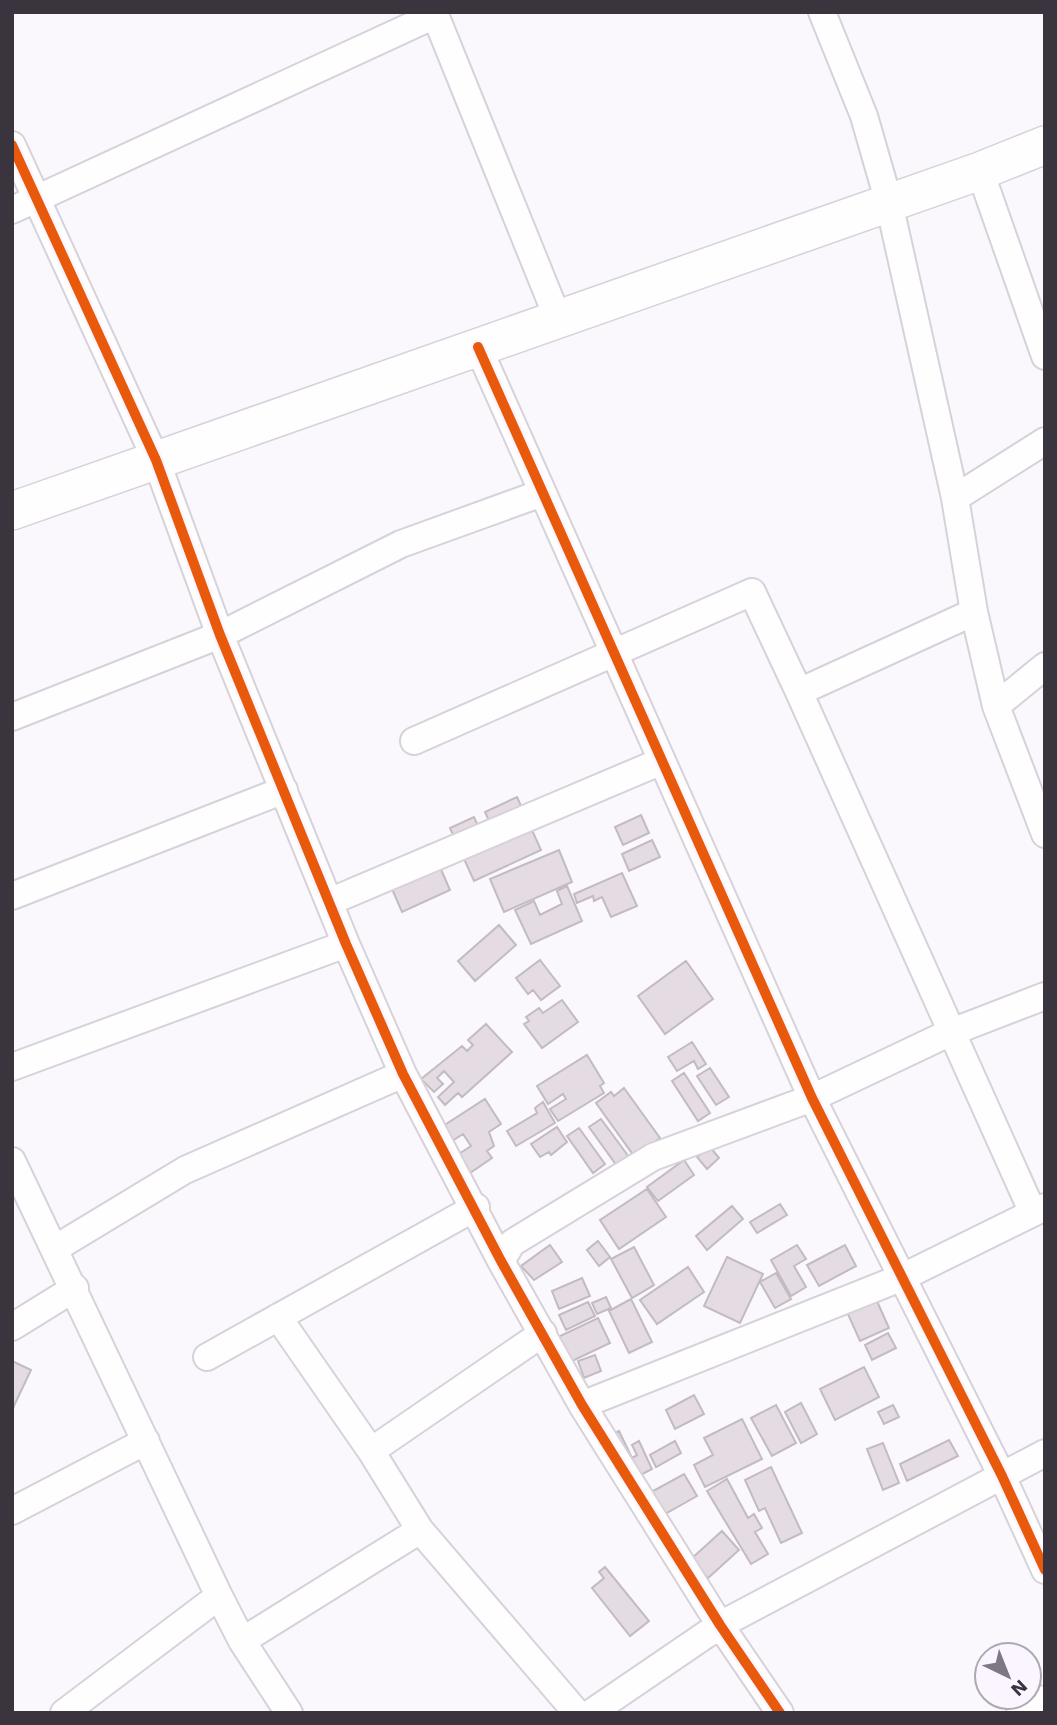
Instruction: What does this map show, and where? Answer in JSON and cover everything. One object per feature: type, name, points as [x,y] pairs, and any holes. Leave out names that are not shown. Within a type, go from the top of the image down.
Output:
[{"type":"street","points":[[822,12],[864,116],[889,203],[955,498],[974,612],[996,706],[1045,834]]},
{"type":"street","points":[[24,204],[434,14],[558,319]]},
{"type":"street","points":[[12,145],[24,204],[156,460],[220,635],[346,944],[403,1074],[501,1261],[582,1405],[720,1625],[780,1713]]},
{"type":"street","points":[[12,510],[980,171],[1045,145]]},
{"type":"street","points":[[980,171],[1045,356]]},
{"type":"street","points":[[478,347],[812,1098],[1002,1476],[1045,1570]]},
{"type":"street","points":[[955,498],[1045,441]]},
{"type":"street","points":[[12,718],[220,635],[401,544],[542,493]]},
{"type":"street","points":[[414,741],[752,592],[799,692],[949,1033],[1039,1210],[902,1277],[582,1405]]},
{"type":"street","points":[[799,692],[974,612]]},
{"type":"street","points":[[996,706],[1045,666]]},
{"type":"street","points":[[329,902],[662,761]]},
{"type":"street","points":[[12,897],[284,790]]},
{"type":"street","points":[[12,1067],[346,944]]},
{"type":"street","points":[[501,1261],[512,1243],[653,1157],[812,1098],[949,1033],[1045,996]]},
{"type":"street","points":[[55,1248],[185,1170],[403,1074]]},
{"type":"street","points":[[12,1161],[242,1642],[289,1713]]},
{"type":"street","points":[[207,1357],[475,1207]]},
{"type":"street","points":[[12,1327],[75,1288]]},
{"type":"street","points":[[278,1317],[371,1451],[421,1530],[576,1713]]},
{"type":"street","points":[[371,1451],[543,1333]]},
{"type":"street","points":[[12,1511],[146,1441]]},
{"type":"street","points":[[591,1713],[720,1625],[1045,1453]]},
{"type":"street","points":[[242,1642],[421,1530]]},
{"type":"street","points":[[64,1713],[219,1596]]},
{"type":"street","points":[[1020,1713],[1045,1699]]},
{"type":"building","points":[[517,797],[541,850],[474,881],[450,828],[474,817],[483,837],[494,832],[485,812]]},
{"type":"building","points":[[641,815],[649,833],[623,845],[615,827]]},
{"type":"building","points":[[652,840],[660,857],[629,871],[622,854]]},
{"type":"building","points":[[430,844],[450,890],[402,912],[382,866],[410,853],[412,857],[420,854],[417,850]]},
{"type":"building","points":[[559,850],[572,882],[504,912],[490,879]]},
{"type":"building","points":[[622,873],[637,906],[611,917],[602,897],[594,901],[593,896],[577,903],[574,894]]},
{"type":"building","points":[[567,886],[582,921],[531,944],[515,910],[534,901],[540,915],[562,904],[557,891]]},
{"type":"building","points":[[499,925],[516,945],[475,981],[458,961]]},
{"type":"building","points":[[540,960],[560,986],[541,1000],[533,990],[528,994],[516,978]]},
{"type":"building","points":[[686,961],[713,999],[665,1034],[638,996]]},
{"type":"building","points":[[562,1000],[578,1022],[542,1048],[524,1024],[529,1021],[526,1017],[539,1008],[543,1013]]},
{"type":"building","points":[[486,1024],[512,1052],[462,1097],[458,1093],[445,1105],[438,1097],[454,1082],[444,1071],[437,1078],[443,1084],[434,1092],[421,1079],[462,1046],[467,1051],[473,1045],[468,1040]]},
{"type":"building","points":[[692,1042],[706,1064],[698,1069],[694,1061],[677,1071],[668,1057]]},
{"type":"building","points":[[587,1055],[604,1083],[600,1086],[604,1093],[558,1121],[550,1109],[566,1099],[563,1094],[548,1104],[537,1086]]},
{"type":"building","points":[[710,1068],[729,1097],[716,1105],[697,1076]]},
{"type":"building","points":[[684,1073],[710,1113],[698,1121],[672,1081]]},
{"type":"building","points":[[624,1088],[660,1138],[634,1156],[596,1103],[611,1092],[614,1096]]},
{"type":"building","points":[[485,1099],[501,1124],[489,1132],[494,1146],[487,1151],[492,1158],[464,1177],[459,1154],[471,1146],[463,1134],[452,1141],[443,1126]]},
{"type":"building","points":[[543,1102],[555,1123],[516,1146],[507,1131],[537,1113],[535,1108]]},
{"type":"building","points":[[601,1119],[629,1157],[617,1166],[589,1127]]},
{"type":"building","points":[[557,1127],[567,1142],[551,1155],[549,1152],[540,1157],[531,1144]]},
{"type":"building","points":[[579,1128],[605,1164],[593,1173],[567,1136]]},
{"type":"building","points":[[710,1147],[719,1158],[707,1169],[697,1157]]},
{"type":"building","points":[[684,1160],[694,1175],[658,1201],[647,1187]]},
{"type":"building","points":[[647,1189],[666,1217],[619,1249],[600,1220]]},
{"type":"building","points":[[780,1204],[787,1215],[757,1233],[750,1222]]},
{"type":"building","points":[[732,1206],[743,1219],[707,1250],[696,1236]]},
{"type":"building","points":[[598,1241],[610,1257],[599,1266],[587,1250]]},
{"type":"building","points":[[550,1245],[562,1262],[534,1280],[521,1266]]},
{"type":"building","points":[[797,1245],[806,1259],[794,1266],[806,1287],[791,1296],[771,1260]]},
{"type":"building","points":[[845,1245],[856,1266],[819,1286],[807,1265]]},
{"type":"building","points":[[634,1247],[654,1285],[632,1298],[611,1259]]},
{"type":"building","points":[[727,1257],[763,1274],[740,1323],[704,1306]]},
{"type":"building","points":[[688,1267],[704,1292],[657,1324],[640,1300]]},
{"type":"building","points":[[776,1273],[791,1299],[775,1308],[760,1282]]},
{"type":"building","points":[[582,1278],[590,1296],[559,1309],[552,1291]]},
{"type":"building","points":[[606,1297],[611,1308],[597,1314],[592,1303]]},
{"type":"building","points":[[631,1299],[652,1342],[629,1353],[609,1311]]},
{"type":"building","points":[[876,1299],[889,1328],[860,1341],[847,1312]]},
{"type":"building","points":[[588,1302],[595,1316],[566,1330],[559,1315]]},
{"type":"building","points":[[598,1318],[610,1343],[568,1363],[556,1338]]},
{"type":"building","points":[[888,1333],[896,1348],[872,1360],[865,1345]]},
{"type":"building","points":[[595,1355],[601,1371],[584,1378],[578,1361]]},
{"type":"building","points":[[12,1361],[31,1370],[12,1410]]},
{"type":"building","points":[[864,1367],[879,1397],[835,1420],[820,1389]]},
{"type":"building","points":[[694,1395],[704,1414],[675,1429],[666,1410]]},
{"type":"building","points":[[801,1403],[817,1434],[801,1443],[785,1412]]},
{"type":"building","points":[[776,1405],[796,1443],[772,1456],[751,1418]]},
{"type":"building","points":[[893,1405],[899,1417],[884,1424],[878,1412]]},
{"type":"building","points":[[742,1419],[762,1459],[705,1487],[694,1465],[713,1455],[704,1438]]},
{"type":"building","points":[[619,1431],[632,1458],[637,1455],[632,1445],[639,1441],[652,1469],[633,1479],[612,1435]]},
{"type":"building","points":[[949,1440],[958,1456],[907,1481],[900,1464]]},
{"type":"building","points":[[675,1441],[681,1453],[656,1467],[650,1455]]},
{"type":"building","points":[[883,1443],[899,1483],[883,1490],[867,1449]]},
{"type":"building","points":[[771,1467],[802,1533],[781,1543],[765,1508],[759,1511],[745,1480]]},
{"type":"building","points":[[684,1474],[697,1496],[656,1519],[644,1496]]},
{"type":"building","points":[[727,1479],[748,1518],[754,1514],[762,1528],[755,1532],[768,1554],[751,1564],[707,1491]]},
{"type":"building","points":[[722,1531],[739,1550],[708,1578],[691,1559]]},
{"type":"building","points":[[605,1567],[649,1621],[630,1636],[592,1588],[604,1578],[599,1572]]},
{"type":"cycle path","points":[[12,145],[156,460],[220,635],[346,944],[403,1074],[501,1261],[582,1405],[720,1625],[780,1713]]},
{"type":"cycle path","points":[[478,347],[812,1098],[1002,1476],[1045,1570]]}]
